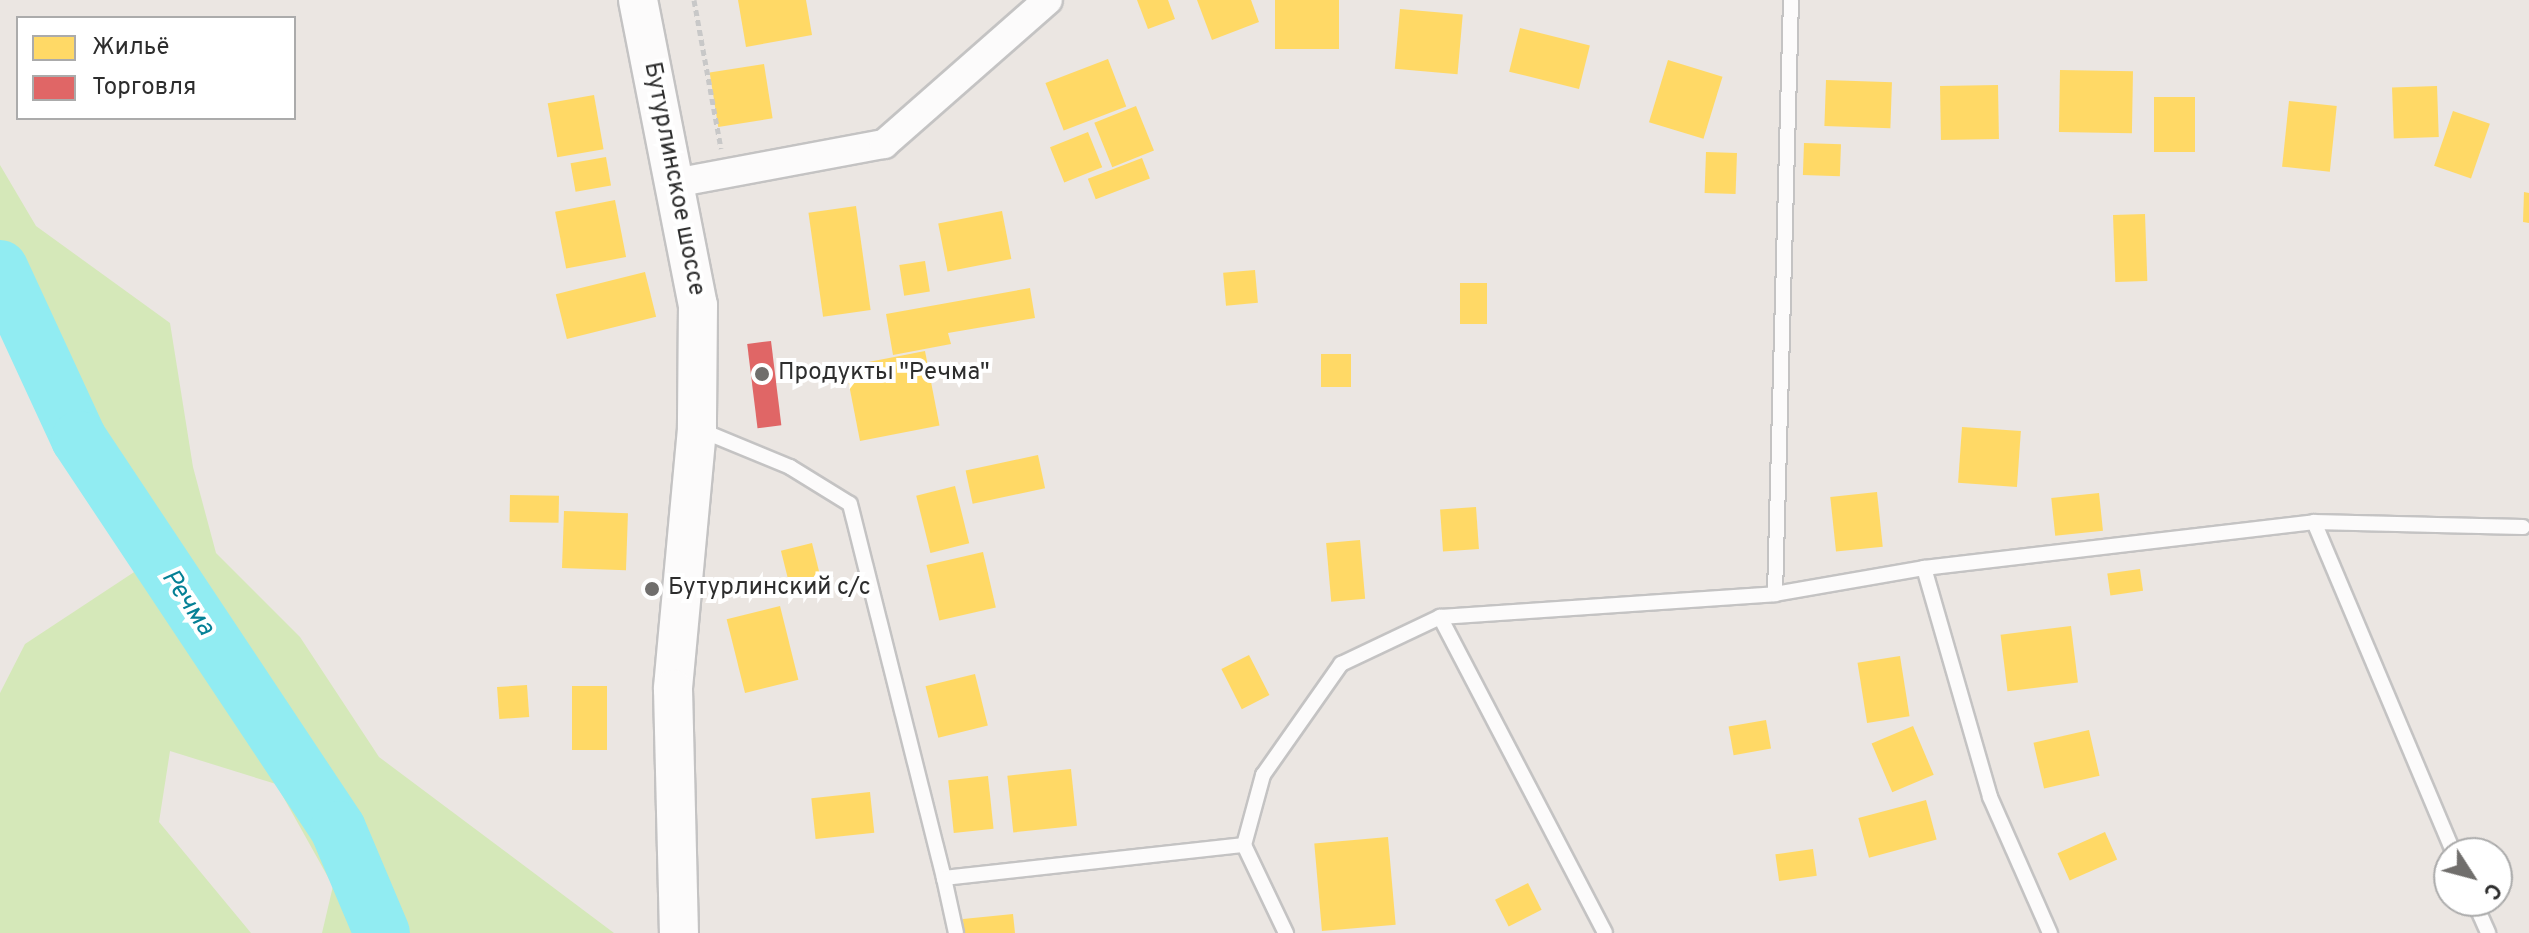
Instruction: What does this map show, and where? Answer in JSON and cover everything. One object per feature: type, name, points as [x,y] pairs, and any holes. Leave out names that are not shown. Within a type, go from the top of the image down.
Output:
[{"type":"main road","name":"Бутурлинское шоссе","points":[[638,0],[698,305],[697,429],[673,689],[679,933]]},
{"type":"street","points":[[675,183],[884,144],[1048,0]]},
{"type":"lane","points":[[1775,594],[1791,0]]},
{"type":"lane","points":[[697,429],[790,467],[850,504],[956,933]]},
{"type":"lane","points":[[2314,522],[2447,837]]},
{"type":"lane","points":[[1286,933],[1244,845],[1263,775],[1341,664],[1440,617],[1775,594],[1924,568],[2314,522],[2523,527]]},
{"type":"lane","points":[[1924,568],[1990,797],[2050,933]]},
{"type":"lane","points":[[1440,617],[1605,933]]},
{"type":"lane","points":[[944,878],[1244,845]]},
{"type":"path","points":[[694,0],[725,172]]},
{"type":"green space","points":[[0,165],[36,226],[170,323],[193,467],[216,553],[300,637],[379,757],[614,933],[322,933],[333,886],[276,784],[170,751],[159,822],[251,933],[0,933],[0,693],[25,644],[157,557],[79,439],[0,276]]},
{"type":"building: Жильё","points":[[738,0],[806,0],[812,35],[746,47]]},
{"type":"building: Жильё","points":[[1137,0],[1168,0],[1175,19],[1148,29]]},
{"type":"building: Жильё","points":[[1197,0],[1251,0],[1259,22],[1212,40]]},
{"type":"building: Жильё","points":[[1275,0],[1339,0],[1339,49],[1275,49]]},
{"type":"building: Жильё","points":[[1400,9],[1463,14],[1458,74],[1395,69]]},
{"type":"building: Жильё","points":[[1520,28],[1590,45],[1579,89],[1509,72]]},
{"type":"building: Жильё","points":[[1108,59],[1126,107],[1064,131],[1045,83]]},
{"type":"building: Жильё","points":[[1668,60],[1723,77],[1704,139],[1649,122]]},
{"type":"building: Жильё","points":[[764,64],[773,118],[718,127],[710,73]]},
{"type":"building: Жильё","points":[[2060,70],[2133,71],[2132,133],[2059,132]]},
{"type":"building: Жильё","points":[[1826,80],[1892,82],[1890,128],[1824,126]]},
{"type":"building: Жильё","points":[[1998,85],[1999,139],[1941,140],[1940,86]]},
{"type":"building: Жильё","points":[[2437,86],[2439,137],[2394,139],[2392,88]]},
{"type":"building: Жильё","points":[[594,95],[604,149],[557,157],[548,103]]},
{"type":"building: Жильё","points":[[2154,97],[2195,97],[2195,152],[2154,152]]},
{"type":"building: Жильё","points":[[2289,101],[2337,106],[2330,172],[2282,167]]},
{"type":"building: Жильё","points":[[1136,106],[1154,151],[1112,167],[1094,123]]},
{"type":"building: Жильё","points":[[2453,111],[2490,124],[2471,179],[2434,166]]},
{"type":"building: Жильё","points":[[1088,132],[1102,167],[1064,183],[1050,147]]},
{"type":"building: Жильё","points":[[1804,143],[1841,144],[1840,176],[1803,175]]},
{"type":"building: Жильё","points":[[1706,152],[1737,153],[1736,194],[1705,193]]},
{"type":"building: Жильё","points":[[606,157],[611,186],[576,192],[571,163]]},
{"type":"building: Жильё","points":[[1142,158],[1150,179],[1096,199],[1088,179]]},
{"type":"building: Жильё","points":[[2524,192],[2529,193],[2529,223],[2523,222]]},
{"type":"building: Жильё","points":[[615,200],[626,257],[566,269],[555,212]]},
{"type":"building: Жильё","points":[[856,206],[871,310],[823,317],[808,213]]},
{"type":"building: Жильё","points":[[1002,211],[1011,259],[948,272],[938,223]]},
{"type":"building: Жильё","points":[[2145,214],[2147,281],[2115,282],[2113,215]]},
{"type":"building: Жильё","points":[[925,261],[930,292],[904,296],[899,265]]},
{"type":"building: Жильё","points":[[1255,270],[1258,303],[1226,306],[1223,273]]},
{"type":"building: Жильё","points":[[645,272],[656,317],[567,339],[556,294]]},
{"type":"building: Жильё","points":[[1460,283],[1487,283],[1487,324],[1460,324]]},
{"type":"building: Жильё","points":[[1030,288],[1035,318],[948,333],[951,344],[893,355],[886,314]]},
{"type":"building: Жильё","points":[[925,351],[940,426],[860,441],[845,366]]},
{"type":"building: Жильё","points":[[1321,354],[1351,354],[1351,387],[1321,387]]},
{"type":"building: Жильё","points":[[1962,427],[2021,431],[2017,487],[1958,483]]},
{"type":"building: Жильё","points":[[1038,455],[1045,488],[973,504],[966,470]]},
{"type":"building: Жильё","points":[[955,486],[969,543],[930,553],[916,496]]},
{"type":"building: Жильё","points":[[1877,492],[1883,547],[1836,552],[1830,497]]},
{"type":"building: Жильё","points":[[2099,493],[2103,531],[2055,536],[2051,498]]},
{"type":"building: Жильё","points":[[510,495],[559,496],[559,523],[510,522]]},
{"type":"building: Жильё","points":[[1476,507],[1479,549],[1443,551],[1440,510]]},
{"type":"building: Жильё","points":[[564,511],[628,513],[626,570],[562,568]]},
{"type":"building: Жильё","points":[[1360,540],[1365,599],[1331,602],[1326,543]]},
{"type":"building: Жильё","points":[[812,543],[823,587],[792,594],[781,551]]},
{"type":"building: Жильё","points":[[983,552],[996,608],[939,621],[926,565]]},
{"type":"building: Жильё","points":[[2140,569],[2143,591],[2110,595],[2107,574]]},
{"type":"building: Жильё","points":[[780,606],[798,680],[745,693],[727,619]]},
{"type":"building: Жильё","points":[[2071,626],[2078,683],[2007,691],[2001,635]]},
{"type":"building: Жильё","points":[[1249,655],[1269,695],[1242,709],[1221,669]]},
{"type":"building: Жильё","points":[[1900,656],[1910,716],[1867,723],[1858,663]]},
{"type":"building: Жильё","points":[[975,674],[988,725],[938,738],[926,686]]},
{"type":"building: Жильё","points":[[527,685],[529,717],[499,719],[497,687]]},
{"type":"building: Жильё","points":[[572,686],[607,686],[607,750],[572,750]]},
{"type":"building: Жильё","points":[[1766,720],[1771,749],[1734,755],[1729,727]]},
{"type":"building: Жильё","points":[[1913,726],[1934,775],[1892,792],[1872,744]]},
{"type":"building: Жильё","points":[[2089,730],[2100,776],[2044,789],[2033,743]]},
{"type":"building: Жильё","points":[[1071,769],[1077,826],[1013,832],[1007,776]]},
{"type":"building: Жильё","points":[[988,776],[994,829],[954,833],[948,780]]},
{"type":"building: Жильё","points":[[870,792],[874,833],[816,839],[811,798]]},
{"type":"building: Жильё","points":[[1926,800],[1937,840],[1869,858],[1858,818]]},
{"type":"building: Жильё","points":[[2105,832],[2117,859],[2070,881],[2057,853]]},
{"type":"building: Жильё","points":[[1388,837],[1396,925],[1322,931],[1314,843]]},
{"type":"building: Жильё","points":[[1813,849],[1817,876],[1779,881],[1775,854]]},
{"type":"building: Жильё","points":[[1528,883],[1542,910],[1509,927],[1495,900]]},
{"type":"building: Жильё","points":[[1013,914],[1015,933],[964,933],[963,919]]},
{"type":"building: Торговля","points":[[771,341],[781,425],[758,428],[747,344]]},
{"type":"waterway","name":"Речма","points":[[0,268],[79,439],[338,829],[382,933]]},
{"type":"place","name":"Продукты \"Речма\"","points":[[762,374]]},
{"type":"place","name":"Бутурлинский с/с","points":[[652,589]]}]
